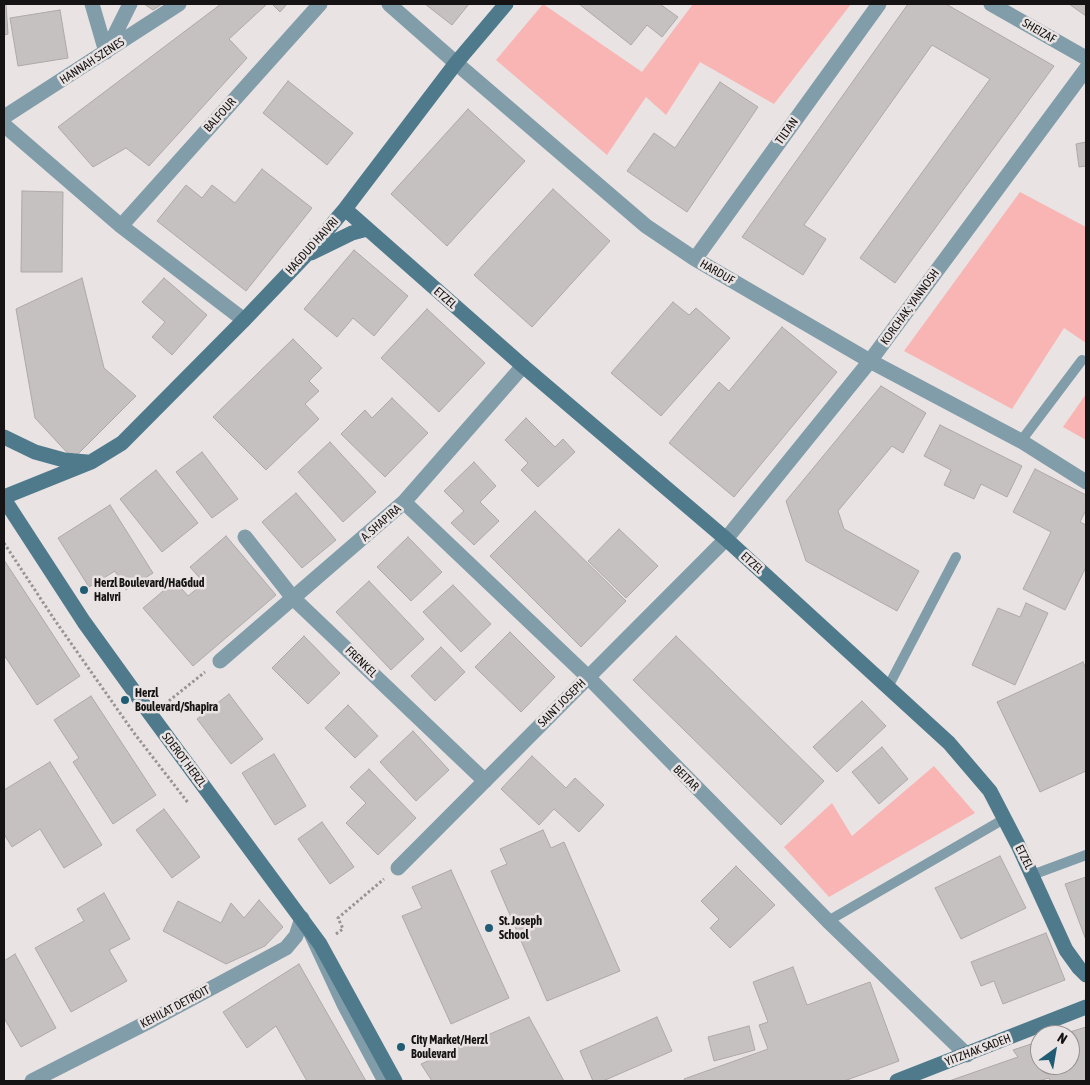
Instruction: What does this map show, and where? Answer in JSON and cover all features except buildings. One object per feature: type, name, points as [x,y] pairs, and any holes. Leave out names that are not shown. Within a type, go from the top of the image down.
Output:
[{"type":"street","points":[[92,4],[106,52]]},
{"type":"street","points":[[106,52],[130,4]]},
{"type":"street","name":"HANNAH SZENES","points":[[4,117],[179,4]]},
{"type":"street","name":"BALFOUR","points":[[120,226],[320,4]]},
{"type":"street","name":"HARDUF","points":[[389,4],[646,226],[695,259],[870,362],[1021,441],[1086,482]]},
{"type":"street","name":"HAGDUD HAIVRI","points":[[4,498],[91,462],[122,443],[306,255],[345,209],[456,63],[506,4]]},
{"type":"street","name":"TILTAN","points":[[695,259],[879,4]]},
{"type":"street","name":"SHEIZAF","points":[[991,4],[1086,58]]},
{"type":"street","name":"KORCHAK, YANNOSH","points":[[726,539],[870,362],[1086,69]]},
{"type":"street","points":[[4,125],[120,226],[244,320]]},
{"type":"street","name":"ETZEL","points":[[345,209],[523,366],[726,539],[949,743],[990,792],[1032,875],[1066,950],[1086,975]]},
{"type":"street","points":[[306,255],[346,236],[367,229]]},
{"type":"street","name":"A. SHAPIRA","points":[[220,660],[404,502],[523,366]]},
{"type":"street","points":[[4,436],[25,449],[64,460],[91,462]]},
{"type":"street","name":"SDEROT HERZL","points":[[4,498],[84,622],[320,944],[395,1081]]},
{"type":"street","name":"BEITAR","points":[[404,502],[588,677],[828,921],[967,1055]]},
{"type":"street","name":"FRENKEL","points":[[245,537],[293,598],[485,781]]},
{"type":"street","name":"SAINT JOSEPH","points":[[398,868],[726,539]]},
{"type":"street","name":"KEHILAT DETROIT","points":[[32,1081],[152,1020],[286,948],[296,936],[302,918]]},
{"type":"street","name":"YITZHAK SADEH","points":[[896,1081],[967,1055],[1086,1007]]},
{"type":"lane","points":[[1021,441],[1082,360]]},
{"type":"lane","points":[[888,687],[956,557]]},
{"type":"lane","points":[[828,921],[1004,819]]},
{"type":"lane","points":[[1032,875],[1086,856]]},
{"type":"lane","name":"SDEROT HERZL","points":[[302,918],[314,948],[382,1081]]},
{"type":"path","points":[[4,543],[54,619],[134,733],[194,810]]},
{"type":"path","points":[[151,715],[220,660]]},
{"type":"path","points":[[320,944],[343,929],[338,918],[398,868]]},
{"type":"shaded area","points":[[543,4],[642,72],[693,4],[851,4],[774,104],[700,62],[666,115],[646,97],[607,155],[496,60]]},
{"type":"shaded area","points":[[1020,192],[1086,227],[1086,343],[1064,328],[1012,409],[904,351]]},
{"type":"shaded area","points":[[1086,394],[1086,440],[1063,427]]},
{"type":"shaded area","points":[[934,766],[975,813],[829,897],[784,847],[832,803],[852,836]]},
{"type":"place","name":"Herzl Boulevard/HaGdud HaIvri","points":[[84,590]]},
{"type":"place","name":"Herzl Boulevard/Shapira","points":[[125,700]]},
{"type":"place","name":"St. Joseph School","points":[[489,928]]},
{"type":"place","name":"City Market/Herzl Boulevard","points":[[401,1047]]}]
